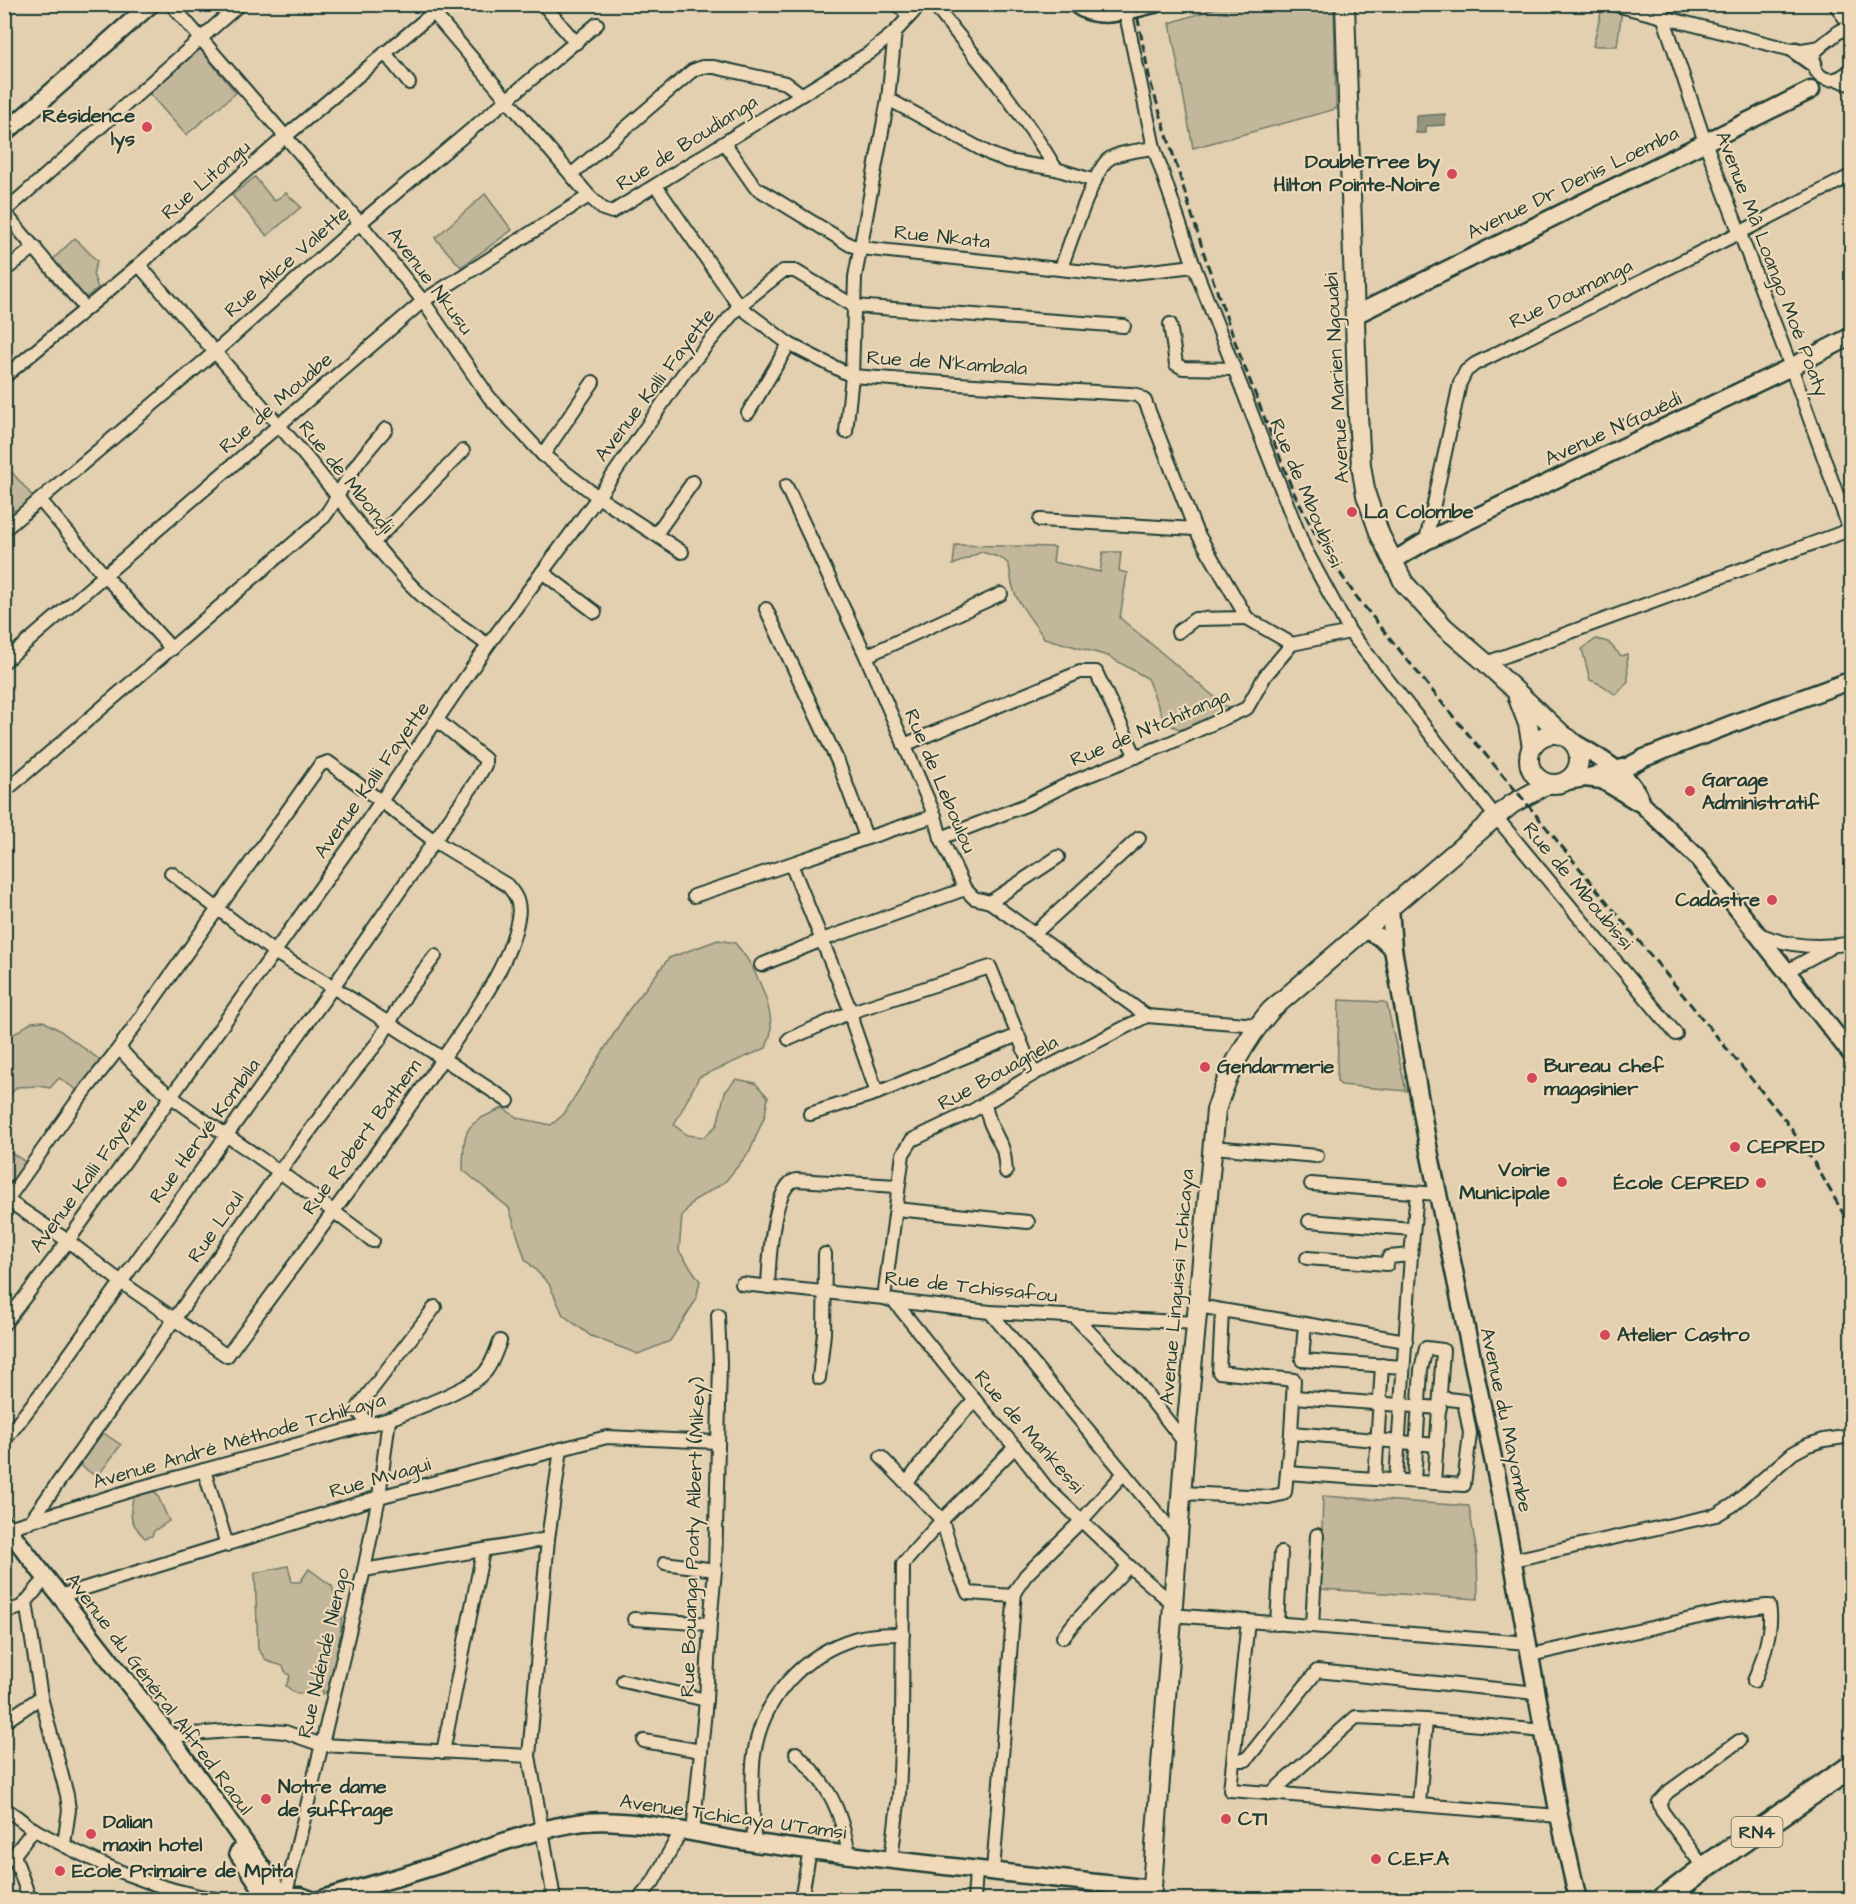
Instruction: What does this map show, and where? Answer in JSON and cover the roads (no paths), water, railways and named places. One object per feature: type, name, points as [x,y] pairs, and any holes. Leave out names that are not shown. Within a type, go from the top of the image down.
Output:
[{"type":"highway","name":"RN4","points":[[1662,1899],[1851,1766]]},
{"type":"main road","name":"Avenue Marien Ngouabi","points":[[1346,5],[1346,76],[1361,465],[1366,495],[1380,536],[1404,583],[1444,627],[1568,739]]},
{"type":"main road","name":"Avenue Marien Ngouabi","points":[[1516,693],[1528,724],[1531,756]]},
{"type":"main road","points":[[1512,804],[1525,780],[1531,756],[1538,740],[1546,735],[1568,739],[1576,748],[1578,766],[1574,775],[1567,781],[1557,785],[1548,784],[1539,780],[1533,773],[1531,756]]},
{"type":"main road","points":[[1512,804],[1548,784]]},
{"type":"main road","name":"Avenue Linguissi Tchicaya","points":[[1151,1894],[1185,1443],[1212,1147],[1216,1110],[1223,1087],[1258,1025],[1271,1010],[1512,804]]},
{"type":"street","points":[[4,134],[151,4]]},
{"type":"street","name":"Avenue Nkusu","points":[[171,4],[360,223],[423,301],[489,397],[543,455],[598,497],[682,552]]},
{"type":"street","points":[[85,308],[4,212],[240,4]]},
{"type":"street","points":[[543,4],[576,43]]},
{"type":"street","points":[[897,4],[909,16]]},
{"type":"street","name":"Rue de Boudianga","points":[[429,9],[589,195],[603,209],[612,212],[869,53],[895,32],[921,4]]},
{"type":"street","points":[[933,4],[1042,145],[1056,169]]},
{"type":"street","points":[[1076,4],[1084,11],[1099,15],[1155,4]]},
{"type":"street","points":[[1612,4],[1796,51],[1820,47]]},
{"type":"street","name":"Avenue Mâ Loango Moé Poaty","points":[[1659,4],[1705,142],[1741,232],[1851,531]]},
{"type":"street","points":[[1811,90],[1816,51],[1836,33],[1851,25],[1836,6]]},
{"type":"street","points":[[1836,6],[1836,33]]},
{"type":"street","name":"Rue Litongu","points":[[4,376],[139,265],[385,53],[429,9]]},
{"type":"street","name":"Rue de Mboubissi","points":[[1125,10],[1155,148],[1194,266],[1300,538],[1350,632],[1496,817],[1676,1034]]},
{"type":"street","name":"Rue Alice Valette","points":[[4,530],[215,352],[360,223],[597,24]]},
{"type":"street","points":[[846,432],[852,376],[855,277],[888,99],[895,32]]},
{"type":"street","points":[[1796,51],[1832,80],[1851,85]]},
{"type":"street","points":[[385,53],[409,83]]},
{"type":"street","points":[[572,174],[692,71],[702,67],[714,67],[786,83],[801,94]]},
{"type":"street","name":"Avenue Dr Denis Loemba","points":[[1355,315],[1851,69]]},
{"type":"street","points":[[888,99],[990,154],[1008,161],[1056,169],[1095,181]]},
{"type":"street","name":"Rue Nkata","points":[[725,144],[755,187],[850,245],[861,248],[1116,275],[1194,266]]},
{"type":"street","points":[[1061,268],[1095,181],[1109,159],[1155,148]]},
{"type":"street","name":"Rue Doumanga","points":[[1426,541],[1460,383],[1466,371],[1475,364],[1851,175]]},
{"type":"street","name":"Rue de N'kambala","points":[[656,186],[739,306],[789,344],[852,376],[1137,395],[1145,401],[1195,529]]},
{"type":"street","name":"Rue de Mouabe","points":[[4,662],[423,301],[589,195]]},
{"type":"street","points":[[4,271],[34,247]]},
{"type":"street","name":"Rue de Mbondji","points":[[139,265],[280,426],[338,496],[373,543],[419,593],[445,615],[488,645]]},
{"type":"street","name":"Avenue Kalli Fayette","points":[[4,1324],[68,1241],[438,721],[488,645],[598,497],[683,374],[739,306],[783,271],[795,271],[854,306]]},
{"type":"street","points":[[854,306],[1124,326]]},
{"type":"street","points":[[1170,324],[1176,364],[1183,368],[1234,369]]},
{"type":"street","name":"Avenue N'Gouédi","points":[[1393,561],[1426,541],[1791,367],[1851,336]]},
{"type":"street","points":[[748,413],[789,344]]},
{"type":"street","points":[[543,455],[593,382]]},
{"type":"street","points":[[4,792],[324,517],[355,467],[386,429]]},
{"type":"street","points":[[373,543],[464,451]]},
{"type":"street","points":[[656,534],[693,482]]},
{"type":"street","name":"Rue de Leboulou","points":[[786,486],[866,656],[935,816],[941,838],[965,889]]},
{"type":"street","points":[[40,500],[172,649]]},
{"type":"street","points":[[1040,520],[1195,529],[1247,618],[1292,644],[1350,632]]},
{"type":"street","points":[[1486,663],[1851,531]]},
{"type":"street","points":[[542,572],[595,612]]},
{"type":"street","points":[[866,656],[1001,594]]},
{"type":"street","points":[[766,609],[838,762],[866,837]]},
{"type":"street","points":[[1178,632],[1196,619],[1247,618]]},
{"type":"street","name":"Rue de N'tchitanga","points":[[941,838],[1026,805],[1072,782],[1136,757],[1247,708],[1265,676],[1292,644]]},
{"type":"street","points":[[904,745],[1080,672],[1096,672],[1136,757]]},
{"type":"street","points":[[1638,797],[1635,774],[1644,758],[1851,680]]},
{"type":"street","name":"Rue Hervé Kombila","points":[[4,1441],[48,1384],[333,987],[476,781],[486,763],[483,757],[438,721]]},
{"type":"street","name":"Avenue Marien Ngouabi","points":[[1568,739],[1618,770],[1638,797],[1697,857],[1851,1055]]},
{"type":"street","name":"Avenue Marien Ngouabi","points":[[1597,757],[1644,758]]},
{"type":"street","name":"Avenue Marien Ngouabi","points":[[1567,781],[1618,770],[1644,758]]},
{"type":"street","name":"Rue Robert Bathem","points":[[175,1320],[227,1356],[414,1102],[482,1000],[500,969],[514,933],[519,916],[519,904],[516,895],[507,885],[435,842],[328,762],[320,765],[217,910]]},
{"type":"street","name":"Avenue Marien Ngouabi","points":[[1585,778],[1602,780],[1631,800],[1638,797]]},
{"type":"street","points":[[694,896],[866,837],[935,816]]},
{"type":"street","points":[[1035,933],[1139,838]]},
{"type":"street","points":[[990,902],[1058,857]]},
{"type":"street","points":[[791,864],[851,1012],[853,1024],[877,1092]]},
{"type":"street","points":[[171,873],[274,952],[390,1023],[508,1101]]},
{"type":"street","points":[[761,965],[822,940],[965,889],[974,898],[990,902],[1035,933],[1147,1016],[1258,1025]]},
{"type":"street","name":"Avenue du Mayombe","points":[[1390,907],[1393,949],[1437,1194],[1513,1560],[1558,1816],[1578,1899]]},
{"type":"street","points":[[175,1320],[68,1241],[5,1200],[119,1048],[217,910]]},
{"type":"street","points":[[1364,929],[1381,938],[1393,949]]},
{"type":"street","points":[[1758,933],[1793,945],[1832,946],[1851,943]]},
{"type":"street","points":[[1787,971],[1832,946]]},
{"type":"street","name":"Rue Loul","points":[[30,1522],[279,1172],[352,1072],[378,1042],[408,991],[435,956]]},
{"type":"street","points":[[789,1039],[851,1012],[990,967],[1034,1074]]},
{"type":"street","name":"Rue Bouagnela","points":[[889,1299],[897,1186],[903,1154],[912,1140],[985,1104],[1034,1074],[1147,1016]]},
{"type":"street","points":[[810,1114],[877,1092],[1018,1035]]},
{"type":"street","points":[[119,1048],[170,1095],[373,1241]]},
{"type":"street","points":[[985,1104],[987,1118],[994,1135],[1003,1148],[1006,1172]]},
{"type":"street","points":[[1212,1147],[1317,1156]]},
{"type":"street","points":[[768,1287],[771,1237],[785,1191],[791,1182],[897,1186]]},
{"type":"street","points":[[1311,1184],[1437,1194]]},
{"type":"street","points":[[1396,1480],[1417,1193]]},
{"type":"street","points":[[896,1209],[1028,1222]]},
{"type":"street","points":[[1309,1221],[1413,1229]]},
{"type":"street","points":[[819,1378],[824,1333],[825,1254]]},
{"type":"street","points":[[1307,1258],[1387,1264],[1389,1257],[1411,1255]]},
{"type":"street","name":"Rue de Tchissafou","points":[[742,1284],[990,1312],[1075,1317],[1198,1315],[1222,1311],[1406,1341]]},
{"type":"street","name":"Rue de Mankessi","points":[[889,1299],[1015,1447],[1046,1487],[1172,1609]]},
{"type":"street","points":[[369,1425],[359,1412],[360,1406],[435,1307]]},
{"type":"street","points":[[1182,1493],[1279,1496],[1285,1492],[1294,1380],[1218,1372],[1222,1311]]},
{"type":"street","points":[[990,1312],[1178,1537]]},
{"type":"street","name":"Rue Bouanga Poaty Albert (Mikey)","points":[[687,1832],[701,1751],[715,1570],[720,1363],[718,1315]]},
{"type":"street","points":[[1075,1317],[1133,1377],[1185,1443]]},
{"type":"street","points":[[1305,1324],[1302,1360],[1403,1367]]},
{"type":"street","name":"Avenue André Méthode Tchikaya","points":[[6,1531],[139,1488],[369,1425],[426,1405],[476,1380],[485,1373],[500,1341]]},
{"type":"street","points":[[1414,1481],[1421,1370],[1426,1348],[1443,1350],[1434,1483]]},
{"type":"street","points":[[1375,1479],[1382,1365]]},
{"type":"street","points":[[1287,1473],[1464,1485],[1470,1433],[1464,1401],[1419,1407],[1294,1397]]},
{"type":"street","points":[[907,1483],[936,1443],[975,1400]]},
{"type":"street","name":"Rue Ndéndé Niengo","points":[[279,1896],[322,1745],[364,1570],[379,1497],[389,1419]]},
{"type":"street","points":[[1291,1433],[1437,1445]]},
{"type":"street","points":[[1513,1560],[1716,1515],[1733,1505],[1792,1453],[1824,1440],[1851,1436]]},
{"type":"street","name":"Rue Mvagui","points":[[60,1596],[379,1497],[607,1437],[717,1442]]},
{"type":"street","points":[[891,1860],[900,1773],[903,1564],[942,1520],[1015,1447]]},
{"type":"street","points":[[548,1899],[553,1894],[529,1756],[548,1539],[561,1449]]},
{"type":"street","points":[[881,1457],[942,1520],[955,1563],[968,1593],[1014,1596]]},
{"type":"street","points":[[204,1470],[227,1545]]},
{"type":"street","points":[[993,1871],[1014,1596],[1018,1585],[1026,1575],[1082,1520],[1124,1473]]},
{"type":"street","name":"Avenue du Général Alfred Raoul","points":[[6,1531],[40,1585],[279,1896]]},
{"type":"street","name":"Avenue du Général Alfred Raoul","points":[[6,1531],[60,1596],[169,1736],[279,1896]]},
{"type":"street","points":[[1312,1626],[1317,1535]]},
{"type":"street","points":[[364,1570],[548,1539]]},
{"type":"street","points":[[443,1752],[483,1551]]},
{"type":"street","points":[[1277,1624],[1281,1553]]},
{"type":"street","points":[[665,1563],[715,1570]]},
{"type":"street","points":[[1063,1637],[1129,1566]]},
{"type":"street","points":[[4,1613],[21,1607],[40,1585]]},
{"type":"street","points":[[26,1602],[40,1697],[67,1794],[69,1810],[64,1844]]},
{"type":"street","points":[[1172,1609],[1248,1621],[1530,1649],[1726,1611],[1766,1606],[1770,1608],[1767,1632],[1760,1668],[1754,1682]]},
{"type":"street","points":[[634,1619],[710,1624]]},
{"type":"street","points":[[1248,1621],[1230,1790],[1558,1816]]},
{"type":"street","points":[[754,1843],[754,1757],[759,1730],[770,1705],[800,1667],[831,1647],[858,1637],[903,1634]]},
{"type":"street","points":[[1234,1760],[1246,1760],[1317,1671],[1537,1693]]},
{"type":"street","points":[[623,1681],[706,1700]]},
{"type":"street","points":[[4,1722],[40,1697]]},
{"type":"street","points":[[1270,1794],[1356,1717],[1426,1720],[1544,1731]]},
{"type":"street","points":[[1419,1804],[1426,1720]]},
{"type":"street","points":[[169,1736],[261,1730],[285,1732],[322,1745],[529,1756]]},
{"type":"street","points":[[644,1741],[701,1751]]},
{"type":"street","points":[[1704,1868],[1662,1811],[1659,1802],[1668,1792],[1739,1741]]},
{"type":"street","points":[[796,1753],[817,1774],[829,1791],[844,1829],[849,1854]]},
{"type":"street","points":[[4,1809],[34,1829],[112,1870],[200,1897],[220,1899]]},
{"type":"street","name":"Avenue Tchicaya U'Tamsi","points":[[319,1899],[438,1865],[543,1830],[610,1821],[754,1843],[993,1871],[1151,1894]]},
{"type":"street","points":[[30,1899],[9,1858],[34,1829]]},
{"type":"street","points":[[638,1899],[653,1882],[687,1832]]},
{"type":"street","points":[[801,1899],[810,1850]]},
{"type":"street","points":[[974,1899],[976,1870]]},
{"type":"street","points":[[279,1896],[312,1899]]},
{"type":"railway","points":[[1135,4],[1150,81],[1207,263],[1293,491],[1321,545],[1355,595],[1785,1120],[1817,1167],[1852,1229]]},
{"type":"place","name":"Résidence lys","points":[[147,127]]},
{"type":"place","name":"DoubleTree by Hilton Pointe-Noire","points":[[1452,174]]},
{"type":"place","name":"La Colombe","points":[[1352,512]]},
{"type":"place","name":"Garage Administratif","points":[[1690,791]]},
{"type":"place","name":"Cadastre","points":[[1772,900]]},
{"type":"place","name":"Gendarmerie","points":[[1205,1067]]},
{"type":"place","name":"Bureau chef magasinier","points":[[1532,1078]]},
{"type":"place","name":"CEPRED","points":[[1735,1147]]},
{"type":"place","name":"Voirie Municipale","points":[[1562,1182]]},
{"type":"place","name":"École CEPRED","points":[[1761,1183]]},
{"type":"place","name":"Atelier Castro","points":[[1605,1335]]},
{"type":"place","name":"Notre dame de suffrage","points":[[266,1799]]},
{"type":"place","name":"CTI","points":[[1226,1819]]},
{"type":"place","name":"Dalian maxin hotel","points":[[91,1834]]},
{"type":"place","name":"C.E.F.A","points":[[1376,1859]]},
{"type":"place","name":"Ecole Primaire de Mpita","points":[[60,1871]]}]
